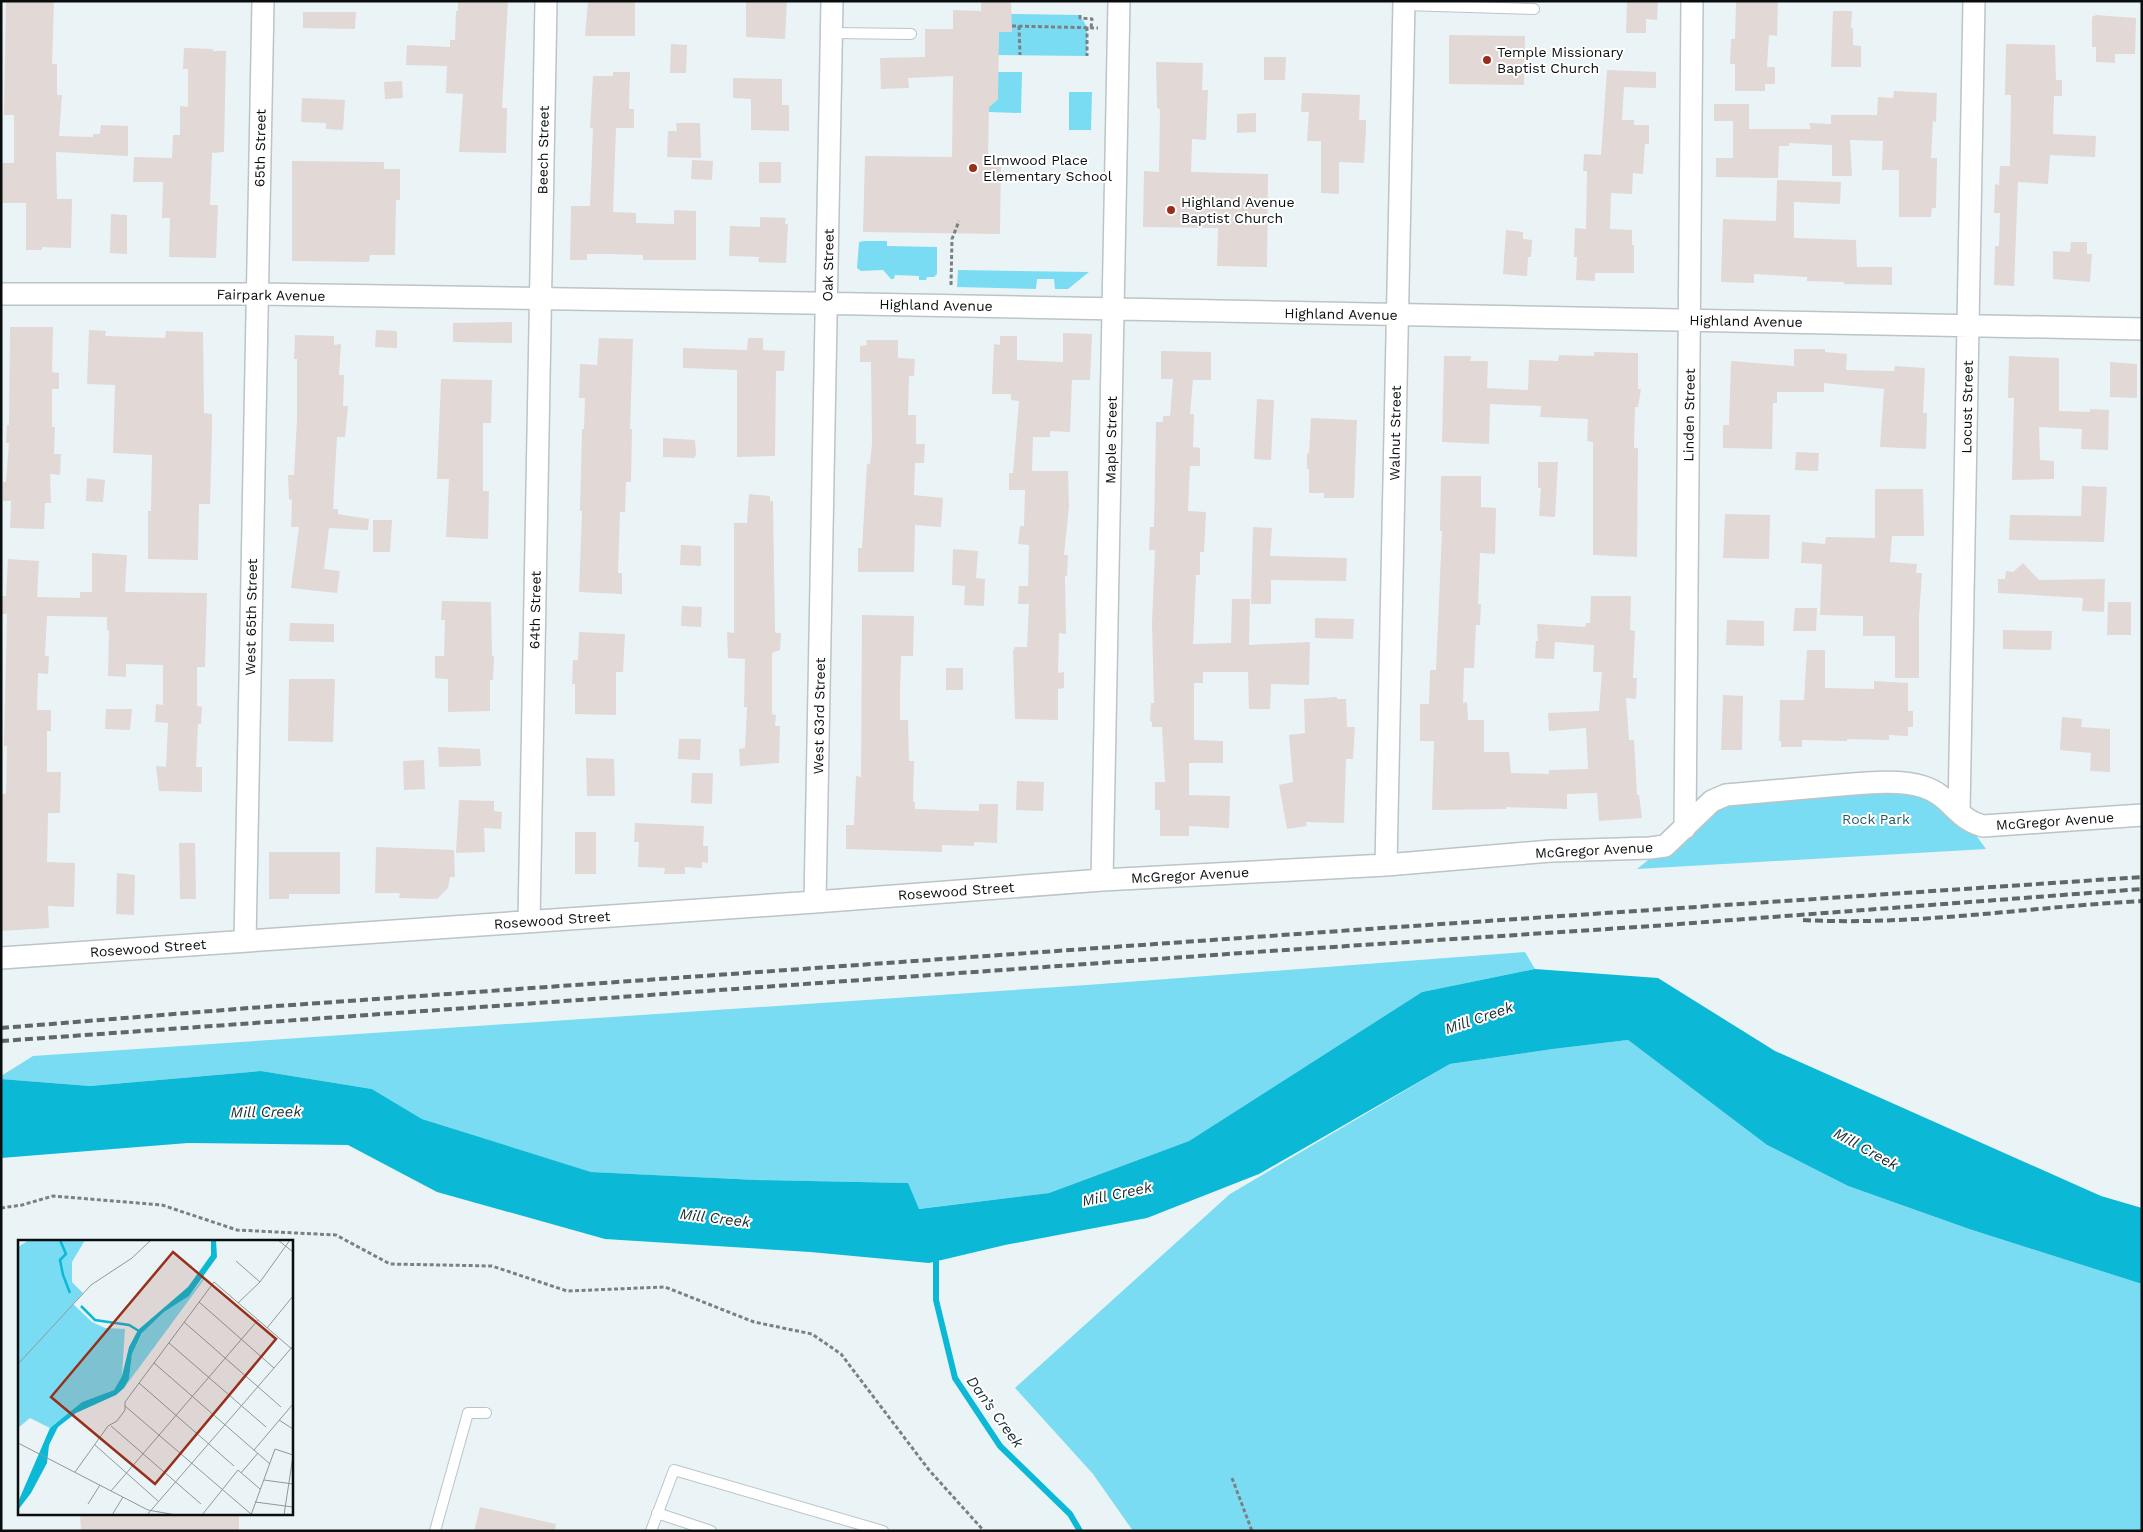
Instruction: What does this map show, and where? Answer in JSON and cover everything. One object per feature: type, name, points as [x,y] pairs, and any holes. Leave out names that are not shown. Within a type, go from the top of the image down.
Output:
[{"type":"street","name":"65th Street","points":[[258,294],[263,1]]},
{"type":"street","name":"Beech Street","points":[[541,299],[546,1]]},
{"type":"street","name":"Oak Street","points":[[823,529],[832,1]]},
{"type":"street","name":"Maple Street","points":[[1102,880],[1119,1]]},
{"type":"street","name":"Linden Street","points":[[1684,828],[1692,1]]},
{"type":"street","name":"Locust Street","points":[[1959,812],[1974,1]]},
{"type":"street","name":"Walnut Street","points":[[1386,865],[1404,3]]},
{"type":"street","name":"Fairpark Avenue","points":[[1,294],[258,294],[541,299]]},
{"type":"street","name":"West 65th Street","points":[[245,941],[258,294]]},
{"type":"street","name":"Highland Avenue","points":[[541,299],[2142,329]]},
{"type":"street","name":"64th Street","points":[[529,921],[541,299]]},
{"type":"street","name":"West 63rd Street","points":[[815,902],[823,529]]},
{"type":"street","name":"McGregor Avenue","points":[[1102,880],[1386,865],[1551,851],[1650,848],[1665,846],[1712,801],[1726,795],[1874,782],[1922,786],[1945,798],[1970,823],[1983,826],[2142,815]]},
{"type":"street","name":"Rosewood Street","points":[[1,958],[815,902],[1102,880]]},
{"type":"lane","points":[[1404,3],[1534,9]]},
{"type":"lane","points":[[832,33],[911,34]]},
{"type":"lane","points":[[435,1531],[468,1413],[486,1413]]},
{"type":"lane","points":[[651,1531],[656,1513],[674,1470],[883,1531]]},
{"type":"lane","points":[[656,1513],[711,1531]]},
{"type":"path","points":[[1080,15],[1080,18],[1092,19],[1089,28],[1087,56]]},
{"type":"path","points":[[1012,26],[1098,28]]},
{"type":"path","points":[[1019,26],[1020,56]]},
{"type":"path","points":[[950,306],[952,240],[959,221]]},
{"type":"path","points":[[1,1208],[22,1205],[53,1196],[162,1205],[237,1230],[336,1235],[390,1264],[492,1266],[567,1291],[665,1287],[754,1322],[812,1334],[841,1354],[929,1470],[984,1531]]},
{"type":"path","points":[[1232,1478],[1252,1531]]},
{"type":"green space","points":[[1011,14],[1080,15],[1087,27],[1087,56],[998,55],[999,32]]},
{"type":"green space","points":[[998,72],[1022,72],[1021,113],[989,112],[989,107],[998,99]]},
{"type":"green space","points":[[1069,92],[1092,92],[1091,130],[1069,130]]},
{"type":"green space","points":[[887,241],[887,246],[937,247],[937,274],[934,277],[927,277],[926,280],[919,280],[919,276],[895,275],[894,279],[891,279],[883,270],[861,271],[857,268],[859,242]]},
{"type":"green space","points":[[958,270],[1089,272],[1068,289],[1055,289],[1054,279],[1037,279],[1036,289],[957,287]]},
{"type":"green space","name":"Rock Park","points":[[1914,785],[1959,812],[1986,849],[1637,869],[1678,836],[1712,801]]},
{"type":"green space","points":[[1525,952],[1535,969],[1422,992],[1189,1141],[1049,1193],[918,1209],[907,1183],[757,1180],[590,1172],[422,1119],[372,1089],[261,1071],[90,1086],[1,1079],[1,1076],[33,1056],[1087,985]]},
{"type":"green space","points":[[1628,1040],[1767,1145],[1848,1186],[1969,1229],[2142,1284],[2142,1531],[1133,1531],[1093,1474],[1015,1388],[1230,1194],[1450,1064]]},
{"type":"water","name":"Mill Creek","points":[[1535,969],[1658,978],[1775,1051],[2101,1196],[2142,1208],[2142,1284],[1969,1229],[1848,1186],[1767,1145],[1628,1040],[1450,1064],[1259,1174],[1147,1218],[1005,1245],[929,1263],[810,1252],[605,1239],[437,1192],[348,1145],[188,1143],[1,1158],[1,1079],[90,1086],[261,1071],[372,1089],[422,1119],[591,1172],[757,1180],[908,1183],[919,1209],[1049,1193],[1189,1141],[1422,992]]},
{"type":"building","points":[[6,1],[54,1],[52,64],[57,64],[57,95],[62,95],[59,136],[93,137],[93,134],[100,134],[101,125],[128,126],[128,156],[56,152],[57,199],[72,199],[71,248],[42,247],[42,250],[26,250],[26,203],[1,203],[1,163],[14,163],[14,115],[4,115]]},
{"type":"building","points":[[458,1],[508,1],[502,108],[507,108],[506,153],[459,152],[463,94],[446,93],[447,66],[406,65],[407,45],[450,47],[450,40],[455,40]]},
{"type":"building","points":[[588,1],[635,1],[635,36],[585,36]]},
{"type":"building","points":[[746,1],[787,1],[785,39],[746,37]]},
{"type":"building","name":"Elmwood Place Elementary School","points":[[981,1],[1011,1],[1012,32],[999,32],[998,99],[989,107],[988,160],[1001,160],[1000,234],[863,232],[865,156],[952,157],[953,76],[908,78],[909,88],[881,89],[880,58],[925,57],[925,29],[953,29],[953,10],[981,11]]},
{"type":"building","points":[[1627,1],[1658,1],[1657,20],[1646,19],[1646,33],[1626,33]]},
{"type":"building","points":[[1736,1],[1778,1],[1777,36],[1769,35],[1767,67],[1775,67],[1775,84],[1765,84],[1765,91],[1735,91],[1735,64],[1730,64],[1731,39],[1735,39]]},
{"type":"building","points":[[1833,11],[1852,11],[1853,45],[1861,46],[1861,67],[1831,67]]},
{"type":"building","points":[[303,12],[356,12],[355,29],[303,28]]},
{"type":"building","points":[[2096,15],[2136,18],[2135,54],[2115,54],[2115,63],[2096,62],[2096,47],[2092,47],[2092,17]]},
{"type":"building","name":"Temple Missionary Baptist Church","points":[[1449,35],[1525,36],[1524,85],[1449,84]]},
{"type":"building","points":[[671,44],[687,45],[686,73],[670,73]]},
{"type":"building","points":[[2006,44],[2055,45],[2056,80],[2062,80],[2062,96],[2054,96],[2053,134],[2096,136],[2095,157],[2050,155],[2048,184],[2018,182],[2014,286],[1994,285],[1995,246],[1999,246],[2000,213],[1994,213],[1995,184],[1999,185],[2000,166],[2010,166],[2011,95],[2005,95]]},
{"type":"building","points":[[184,48],[226,51],[224,152],[212,153],[210,205],[218,205],[216,258],[169,257],[170,218],[162,218],[163,182],[133,182],[134,157],[172,158],[173,135],[180,135],[180,106],[188,107],[188,69],[183,69]]},
{"type":"building","points":[[1264,57],[1286,57],[1285,80],[1264,80]]},
{"type":"building","name":"Highland Avenue Baptist Church","points":[[1156,62],[1203,63],[1202,90],[1208,90],[1206,140],[1192,139],[1191,172],[1268,174],[1267,267],[1217,266],[1218,228],[1143,227],[1144,171],[1159,172],[1160,109],[1157,108]]},
{"type":"building","points":[[1607,70],[1656,72],[1656,88],[1624,87],[1622,120],[1634,120],[1634,125],[1649,125],[1649,144],[1645,144],[1643,174],[1633,173],[1632,194],[1611,193],[1610,229],[1632,230],[1634,273],[1595,273],[1595,281],[1576,280],[1577,257],[1574,257],[1575,228],[1586,229],[1587,171],[1583,171],[1584,154],[1601,155]]},
{"type":"building","points":[[613,72],[630,72],[629,109],[634,109],[634,128],[616,128],[613,212],[636,213],[636,223],[674,224],[674,210],[696,211],[696,260],[643,260],[643,255],[587,254],[587,260],[570,260],[571,206],[590,206],[593,128],[590,128],[593,76],[613,76]]},
{"type":"building","points":[[733,78],[782,79],[782,105],[789,105],[789,131],[751,130],[751,99],[733,98]]},
{"type":"building","points":[[402,81],[403,98],[385,99],[384,82]]},
{"type":"building","points":[[1894,91],[1937,93],[1936,122],[1933,121],[1931,158],[1937,158],[1936,208],[1932,208],[1931,217],[1899,217],[1899,170],[1882,170],[1883,141],[1850,140],[1852,176],[1832,176],[1832,145],[1789,143],[1789,146],[1779,146],[1778,178],[1716,177],[1716,158],[1733,158],[1733,121],[1714,121],[1714,104],[1749,104],[1749,129],[1811,129],[1809,123],[1831,124],[1831,115],[1877,115],[1878,97],[1893,98]]},
{"type":"building","points":[[1302,93],[1360,95],[1359,120],[1366,120],[1364,163],[1339,162],[1339,194],[1321,193],[1321,141],[1307,141],[1309,112],[1301,112]]},
{"type":"building","points":[[302,98],[345,100],[343,130],[326,129],[326,123],[301,122]]},
{"type":"building","points":[[1256,113],[1256,132],[1237,133],[1237,114]]},
{"type":"building","points":[[676,123],[700,123],[701,158],[667,157],[668,131],[677,131]]},
{"type":"building","points":[[692,160],[713,161],[712,180],[691,179]]},
{"type":"building","points":[[292,161],[384,162],[384,169],[400,169],[400,200],[396,200],[395,255],[370,255],[369,262],[292,261]]},
{"type":"building","points":[[759,162],[781,162],[781,183],[759,183]]},
{"type":"building","points":[[1777,180],[1841,182],[1840,204],[1794,202],[1794,238],[1856,240],[1857,267],[1892,267],[1892,285],[1844,284],[1844,282],[1807,281],[1807,277],[1754,274],[1754,283],[1721,282],[1723,219],[1776,221]]},
{"type":"building","points":[[111,214],[127,215],[127,254],[110,253]]},
{"type":"building","points":[[760,217],[786,218],[785,224],[788,224],[786,263],[758,262],[759,257],[729,256],[730,226],[760,227]]},
{"type":"building","points":[[1506,230],[1523,232],[1523,239],[1532,240],[1531,257],[1528,257],[1527,276],[1503,274]]},
{"type":"building","points":[[2071,242],[2087,242],[2087,254],[2092,254],[2090,282],[2053,279],[2053,251],[2070,252]]},
{"type":"building","points":[[512,322],[512,343],[453,342],[453,323]]},
{"type":"building","points":[[10,327],[53,327],[52,372],[59,373],[59,389],[52,389],[52,427],[55,427],[54,454],[61,454],[60,475],[50,474],[51,503],[45,503],[44,529],[10,528],[11,501],[3,501],[3,482],[6,482],[9,443],[6,443],[7,425],[9,425]]},
{"type":"building","points":[[89,330],[106,331],[105,336],[165,338],[166,331],[203,332],[204,413],[212,414],[212,432],[210,504],[199,504],[198,560],[148,559],[148,511],[151,511],[152,455],[113,453],[115,385],[87,384]]},
{"type":"building","points":[[376,330],[397,331],[397,348],[375,347]]},
{"type":"building","points":[[1063,333],[1092,334],[1090,380],[1072,380],[1070,432],[1050,431],[1050,437],[1033,437],[1032,471],[1068,471],[1069,507],[1064,555],[1068,555],[1067,576],[1065,576],[1066,634],[1059,633],[1058,673],[1064,672],[1064,688],[1058,689],[1058,720],[1015,719],[1013,651],[1015,647],[1027,647],[1029,604],[1018,604],[1019,586],[1028,586],[1029,545],[1018,544],[1020,526],[1024,526],[1025,490],[1009,490],[1009,473],[1013,473],[1019,401],[1011,400],[1011,394],[992,394],[994,344],[1000,345],[1000,336],[1017,336],[1017,360],[1063,362]]},
{"type":"building","points":[[295,335],[334,336],[334,345],[341,344],[339,375],[344,375],[343,406],[348,406],[345,437],[337,437],[333,509],[338,509],[338,514],[369,519],[368,530],[329,528],[324,569],[340,571],[337,593],[291,588],[299,527],[291,527],[292,500],[289,499],[288,475],[294,475],[297,419],[297,359],[294,359]]},
{"type":"building","points":[[599,338],[633,339],[630,429],[632,429],[631,482],[626,482],[625,512],[620,512],[618,573],[622,573],[622,594],[579,592],[582,511],[580,511],[582,429],[584,429],[585,398],[579,398],[580,364],[597,365]]},
{"type":"building","points":[[748,338],[763,338],[763,350],[785,351],[784,371],[776,371],[775,456],[737,457],[737,370],[683,368],[683,348],[747,350]]},
{"type":"building","points":[[866,340],[898,340],[898,358],[915,359],[914,376],[909,376],[908,415],[916,415],[916,444],[925,444],[924,463],[915,463],[914,495],[943,498],[941,527],[915,525],[914,572],[858,572],[858,548],[862,548],[867,464],[870,464],[872,444],[871,362],[860,362],[860,346],[867,345]]},
{"type":"building","points":[[1794,349],[1825,349],[1825,352],[1847,354],[1846,370],[1894,371],[1895,366],[1925,368],[1923,413],[1927,413],[1926,449],[1880,447],[1884,389],[1824,383],[1824,392],[1777,392],[1777,403],[1773,403],[1772,449],[1723,448],[1723,425],[1729,425],[1731,361],[1794,366]]},
{"type":"building","points":[[1161,351],[1211,352],[1211,380],[1193,380],[1190,414],[1194,414],[1193,447],[1200,448],[1200,466],[1190,466],[1188,511],[1206,512],[1204,552],[1200,552],[1200,575],[1196,575],[1193,644],[1231,643],[1232,599],[1250,599],[1249,645],[1310,642],[1309,685],[1271,684],[1270,709],[1249,709],[1248,672],[1203,672],[1203,683],[1194,683],[1194,740],[1223,741],[1223,763],[1189,763],[1189,795],[1230,796],[1229,828],[1189,826],[1189,836],[1160,836],[1160,810],[1155,810],[1155,782],[1165,782],[1162,727],[1152,727],[1152,722],[1150,721],[1151,703],[1154,703],[1152,624],[1155,550],[1149,550],[1150,527],[1154,527],[1156,422],[1163,422],[1163,416],[1170,416],[1173,379],[1161,379]]},
{"type":"building","points":[[1594,352],[1638,353],[1638,389],[1641,389],[1638,407],[1635,407],[1634,448],[1638,448],[1637,557],[1593,555],[1593,442],[1587,441],[1588,419],[1540,417],[1541,406],[1490,404],[1489,444],[1442,442],[1444,356],[1471,356],[1470,361],[1488,361],[1487,388],[1528,390],[1529,360],[1558,361],[1559,355],[1594,356]]},
{"type":"building","points":[[2009,356],[2059,358],[2059,411],[2090,412],[2090,409],[2109,410],[2108,450],[2081,449],[2082,429],[2039,427],[2040,460],[2054,461],[2054,479],[2012,480],[2014,398],[2008,398]]},
{"type":"building","points":[[2110,362],[2137,364],[2137,398],[2110,397]]},
{"type":"building","points":[[441,379],[492,380],[491,423],[483,423],[483,491],[489,491],[488,539],[446,537],[449,479],[437,479]]},
{"type":"building","points":[[1257,399],[1274,400],[1271,460],[1254,459]]},
{"type":"building","points":[[1311,418],[1357,420],[1354,498],[1324,498],[1324,493],[1309,493],[1307,453],[1309,454]]},
{"type":"building","points":[[663,438],[695,440],[696,455],[694,458],[663,457]]},
{"type":"building","points":[[1796,452],[1819,453],[1818,471],[1795,470]]},
{"type":"building","points":[[1538,462],[1558,462],[1555,517],[1539,516],[1541,488],[1538,488]]},
{"type":"building","points":[[1441,476],[1481,476],[1481,507],[1496,508],[1495,554],[1480,553],[1478,604],[1481,604],[1480,625],[1476,625],[1474,668],[1464,668],[1463,703],[1467,702],[1468,720],[1484,720],[1484,752],[1509,752],[1511,773],[1549,774],[1549,770],[1588,769],[1586,728],[1549,731],[1548,713],[1599,711],[1602,672],[1593,672],[1594,645],[1555,642],[1554,659],[1535,658],[1536,641],[1538,641],[1537,624],[1585,627],[1586,623],[1590,623],[1591,596],[1631,596],[1630,630],[1635,631],[1633,678],[1637,678],[1636,699],[1626,698],[1629,740],[1634,740],[1637,795],[1639,795],[1642,818],[1599,821],[1597,793],[1567,794],[1567,809],[1506,807],[1506,809],[1432,810],[1434,741],[1420,741],[1420,704],[1429,704],[1430,670],[1436,670],[1442,531],[1440,531]]},
{"type":"building","points":[[87,478],[105,480],[103,502],[86,501]]},
{"type":"building","points":[[2082,486],[2107,487],[2104,542],[2009,540],[2010,515],[2081,516]]},
{"type":"building","points":[[1875,489],[1923,489],[1924,536],[1892,536],[1890,562],[1917,564],[1916,573],[1922,573],[1919,617],[1919,678],[1895,678],[1895,636],[1863,636],[1863,616],[1820,615],[1822,564],[1801,563],[1802,542],[1825,544],[1826,537],[1875,538]]},
{"type":"building","points":[[749,494],[770,496],[770,501],[773,501],[775,631],[776,633],[781,633],[780,650],[772,653],[772,714],[776,715],[775,726],[780,726],[779,763],[740,766],[739,749],[745,748],[747,707],[744,707],[745,659],[728,658],[727,632],[734,633],[734,523],[747,523]]},
{"type":"building","points":[[1725,514],[1770,515],[1769,559],[1723,558]]},
{"type":"building","points":[[373,520],[392,520],[390,552],[373,552]]},
{"type":"building","points":[[1253,527],[1272,528],[1270,556],[1347,558],[1346,581],[1271,580],[1271,604],[1251,604]]},
{"type":"building","points":[[681,545],[701,546],[701,566],[680,565]]},
{"type":"building","points":[[953,549],[978,551],[976,578],[985,579],[984,606],[964,605],[965,586],[952,585]]},
{"type":"building","points":[[92,553],[127,555],[125,592],[207,593],[205,667],[197,667],[197,706],[202,707],[201,724],[198,724],[196,767],[202,767],[202,792],[159,791],[156,766],[166,767],[168,723],[155,722],[156,704],[163,705],[163,665],[126,664],[126,677],[108,676],[109,630],[107,630],[107,617],[47,616],[45,656],[49,656],[48,674],[38,673],[37,710],[51,710],[51,731],[47,731],[47,772],[61,772],[60,813],[48,813],[47,862],[75,863],[74,907],[48,906],[49,928],[1,931],[1,794],[6,794],[7,746],[4,746],[7,614],[2,614],[2,596],[6,596],[8,559],[39,561],[37,597],[80,598],[80,592],[92,592]]},
{"type":"building","points":[[2023,563],[2039,580],[2105,579],[2104,612],[2082,611],[2083,598],[1998,593],[1998,579],[2005,579],[2006,571],[2013,572]]},
{"type":"building","points":[[442,601],[491,602],[492,656],[494,656],[493,680],[490,680],[490,711],[448,712],[448,679],[435,678],[435,656],[444,656],[445,620],[441,620]]},
{"type":"building","points":[[2108,602],[2131,602],[2131,635],[2107,635]]},
{"type":"building","points":[[682,606],[702,607],[701,627],[681,626]]},
{"type":"building","points":[[1795,608],[1817,608],[1816,631],[1793,631]]},
{"type":"building","points":[[862,615],[914,616],[913,656],[901,656],[900,720],[908,720],[909,761],[914,761],[913,802],[915,802],[915,809],[979,811],[979,804],[998,804],[997,843],[974,842],[974,846],[942,845],[942,852],[846,849],[846,825],[854,825],[856,776],[861,777]]},
{"type":"building","points":[[1315,618],[1354,619],[1353,639],[1315,638]]},
{"type":"building","points":[[1727,620],[1764,621],[1764,646],[1726,645]]},
{"type":"building","points":[[290,623],[334,624],[334,642],[289,641]]},
{"type":"building","points":[[2003,630],[2052,631],[2051,650],[2003,649]]},
{"type":"building","points":[[579,632],[625,634],[623,672],[616,672],[616,715],[575,714],[575,684],[572,684],[573,660],[578,660]]},
{"type":"building","points":[[1807,650],[1825,650],[1825,688],[1874,689],[1874,681],[1908,683],[1908,711],[1913,711],[1913,727],[1908,727],[1908,736],[1889,735],[1889,740],[1802,740],[1802,747],[1781,747],[1781,741],[1779,741],[1780,700],[1804,700]]},
{"type":"building","points":[[946,668],[963,668],[963,690],[946,690]]},
{"type":"building","points":[[289,679],[335,679],[333,742],[288,741]]},
{"type":"building","points":[[1723,695],[1743,696],[1742,750],[1721,750]]},
{"type":"building","points":[[1337,697],[1337,699],[1346,699],[1347,727],[1355,727],[1353,759],[1346,759],[1344,823],[1306,822],[1307,826],[1287,829],[1279,785],[1293,782],[1289,735],[1305,733],[1304,699]]},
{"type":"building","points":[[106,709],[132,709],[130,730],[105,729]]},
{"type":"building","points":[[2062,717],[2082,719],[2081,727],[2110,729],[2110,772],[2090,771],[2091,753],[2060,750]]},
{"type":"building","points":[[679,739],[701,739],[700,760],[678,759]]},
{"type":"building","points":[[438,747],[480,749],[481,766],[439,767]]},
{"type":"building","points":[[586,758],[614,759],[615,796],[587,796]]},
{"type":"building","points":[[424,760],[425,789],[404,790],[403,761]]},
{"type":"building","points":[[692,773],[713,773],[712,804],[691,803]]},
{"type":"building","points":[[1017,781],[1044,782],[1043,811],[1016,810]]},
{"type":"building","points":[[459,800],[494,801],[494,811],[502,812],[501,829],[484,828],[485,852],[456,853]]},
{"type":"building","points":[[635,823],[704,826],[703,846],[708,846],[708,863],[702,862],[702,868],[685,867],[685,874],[664,874],[665,868],[638,867],[639,842],[634,842]]},
{"type":"building","points":[[575,832],[596,832],[596,874],[575,874]]},
{"type":"building","points":[[179,843],[195,843],[196,899],[180,899]]},
{"type":"building","points":[[376,847],[454,850],[455,877],[450,877],[448,888],[437,899],[399,898],[400,893],[375,893]]},
{"type":"building","points":[[269,852],[340,852],[340,894],[289,894],[289,899],[269,899]]},
{"type":"building","points":[[117,873],[135,875],[134,915],[116,914]]},
{"type":"building","points":[[480,1507],[556,1524],[555,1531],[474,1531]]},
{"type":"building","points":[[80,1514],[239,1514],[239,1531],[81,1531]]},
{"type":"waterway","name":"Dan’s Creek","points":[[936,1253],[936,1300],[955,1378],[1000,1446],[1070,1514],[1080,1531]]},
{"type":"railway","points":[[1,1028],[249,1008],[1368,929],[2142,877]]},
{"type":"railway","points":[[1,1041],[1256,952],[1653,926],[2142,889]]},
{"type":"railway","points":[[1803,920],[1845,921],[1930,918],[2142,901]]},
{"type":"place","name":"Temple Missionary Baptist Church","points":[[1487,60]]},
{"type":"place","name":"Elmwood Place Elementary School","points":[[973,168]]},
{"type":"place","name":"Highland Avenue Baptist Church","points":[[1171,210]]}]
